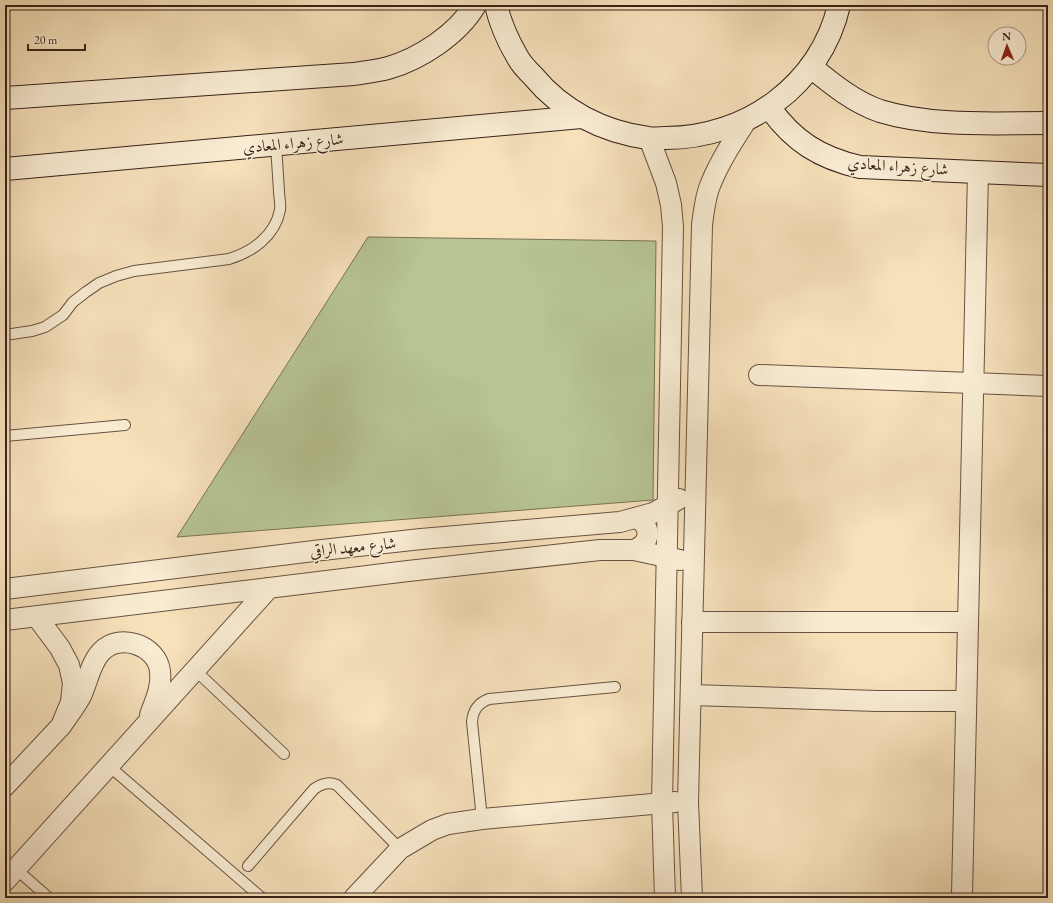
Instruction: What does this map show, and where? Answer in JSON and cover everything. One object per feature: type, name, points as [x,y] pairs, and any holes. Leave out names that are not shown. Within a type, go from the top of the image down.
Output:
[{"type":"main road","points":[[5,98],[354,74],[389,68],[421,55],[449,35],[475,5]]},
{"type":"main road","points":[[496,5],[500,21],[518,59],[546,92],[581,117],[614,131],[648,138],[682,138],[715,133],[746,121],[769,107],[792,88],[811,67],[826,42],[840,5]]},
{"type":"main road","points":[[811,67],[833,86],[856,100],[880,111],[905,117],[952,122],[1048,123]]},
{"type":"main road","name":"شارع زهراء المعادي","points":[[769,107],[779,120],[802,142],[815,151],[845,164],[860,167],[1048,175]]},
{"type":"main road","name":"شارع زهراء المعادي","points":[[5,169],[581,117]]},
{"type":"street","points":[[692,898],[688,802],[702,225],[710,184],[720,164],[746,121]]},
{"type":"street","points":[[648,138],[666,183],[671,205],[673,227],[668,557],[662,803],[665,898]]},
{"type":"street","points":[[962,895],[978,172]]},
{"type":"street","points":[[759,375],[1048,386]]},
{"type":"street","name":"شارع معهد الراقي","points":[[5,589],[322,550],[490,533],[620,522],[653,513],[677,500],[696,494]]},
{"type":"street","points":[[634,550],[641,548],[646,542],[648,535],[647,528],[643,522],[637,518]]},
{"type":"street","name":"شارع معهد الراقي","points":[[5,620],[415,570],[592,551],[617,549],[634,550],[686,560],[695,558]]},
{"type":"street","points":[[10,875],[269,588]]},
{"type":"street","points":[[38,617],[60,648],[69,665],[73,683],[71,702],[61,726]]},
{"type":"street","points":[[692,622],[968,622]]},
{"type":"street","points":[[5,786],[61,726],[72,712],[88,680],[93,662],[102,650],[114,643],[129,642],[143,646],[154,656],[160,669],[160,684],[148,723]]},
{"type":"street","points":[[690,695],[877,701],[966,701]]},
{"type":"street","points":[[354,898],[400,849],[432,830],[454,823],[482,819],[688,802]]},
{"type":"lane","points":[[5,335],[32,331],[45,327],[63,315],[73,302],[86,292],[99,283],[116,276],[134,271],[229,259],[243,255],[256,247],[267,236],[275,224],[280,210],[276,145]]},
{"type":"lane","points":[[5,436],[125,426]]},
{"type":"lane","points":[[195,670],[284,754]]},
{"type":"lane","points":[[482,819],[472,722],[475,710],[479,705],[489,699],[615,687]]},
{"type":"lane","points":[[108,766],[262,898]]},
{"type":"lane","points":[[248,866],[314,790],[319,785],[326,783],[337,785],[400,849]]},
{"type":"lane","points":[[10,875],[49,898]]},
{"type":"green space","points":[[368,237],[656,241],[653,500],[177,537]]}]
